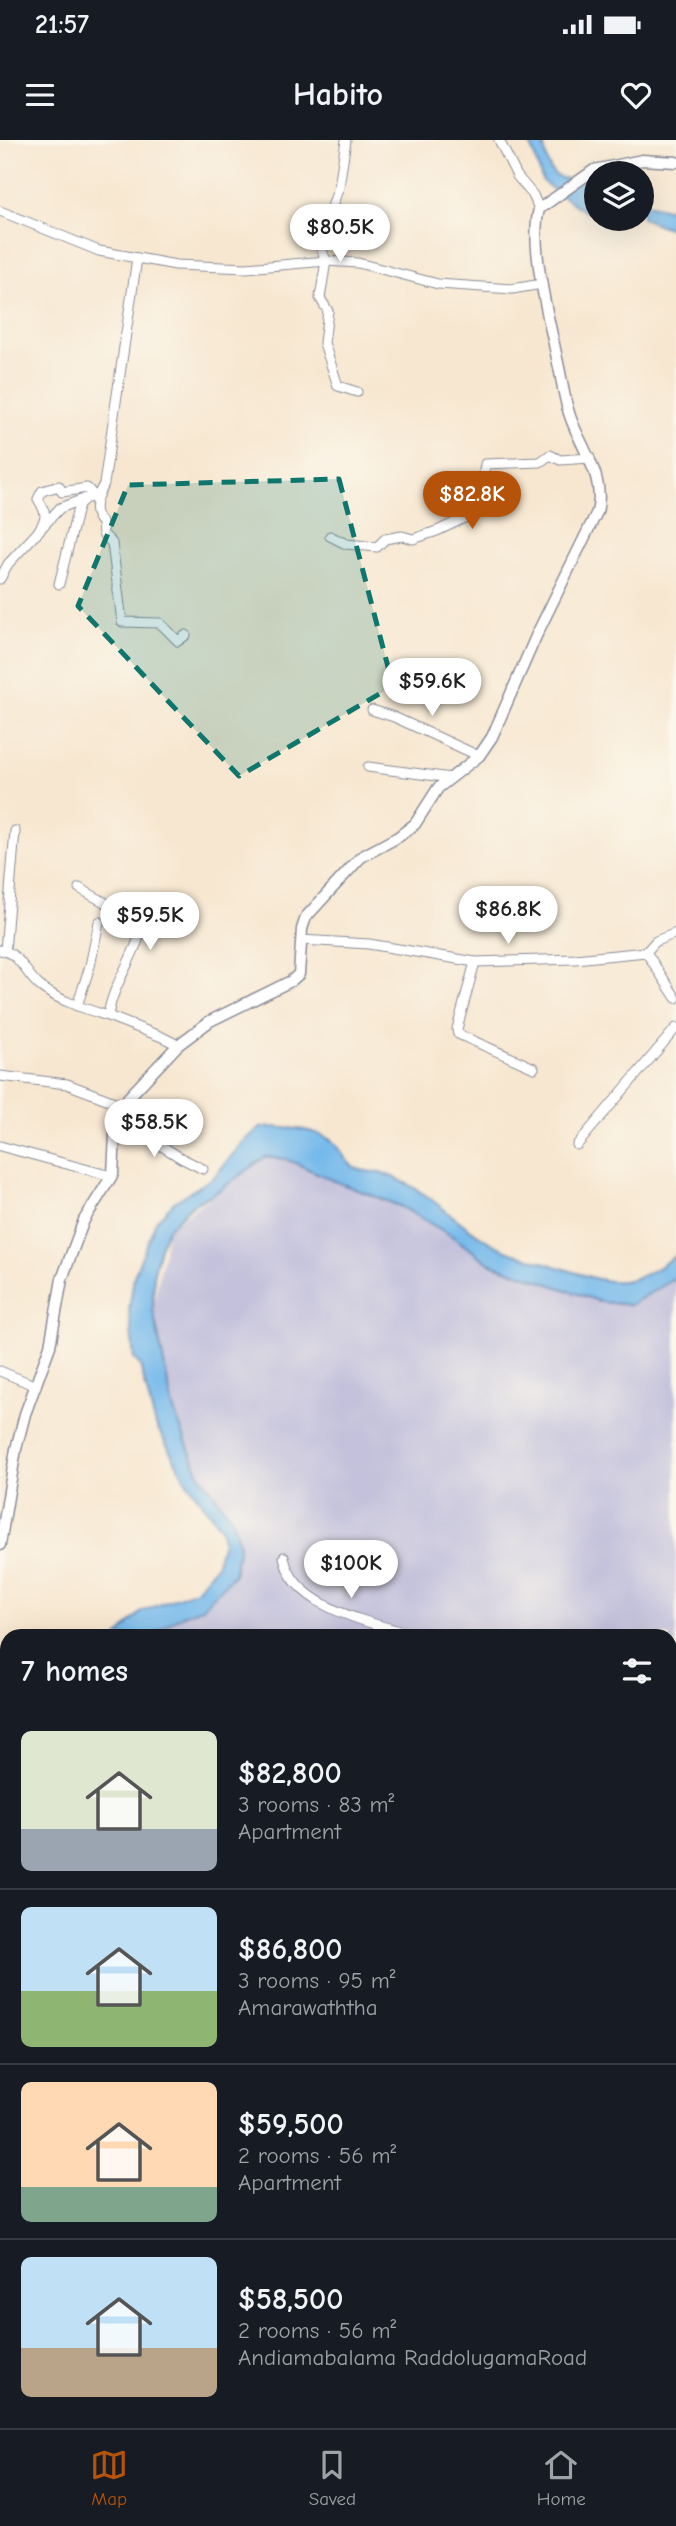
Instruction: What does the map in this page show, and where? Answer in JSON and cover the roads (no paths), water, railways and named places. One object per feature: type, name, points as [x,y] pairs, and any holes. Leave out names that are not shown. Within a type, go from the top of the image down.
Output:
[{"type":"street","points":[[346,140],[339,187],[322,234],[321,247],[326,261],[320,298],[328,311],[324,343],[338,386],[357,392]]},
{"type":"street","points":[[499,140],[517,176],[533,195],[539,209]]},
{"type":"street","points":[[1,1536],[16,1449],[50,1346],[62,1279],[84,1220],[111,1176],[115,1134],[128,1098],[178,1045],[210,1021],[291,981],[299,974],[301,940],[306,917],[361,857],[398,838],[415,824],[438,788],[479,756],[492,737],[537,634],[597,512],[600,498],[598,479],[570,416],[542,284],[535,223],[539,209],[594,170],[642,160],[676,162]]},
{"type":"street","points":[[0,212],[99,251],[176,265],[246,268],[326,261],[358,263],[438,284],[512,289],[542,284]]},
{"type":"street","points":[[59,584],[79,504],[104,484],[136,258]]},
{"type":"street","points":[[330,536],[346,544],[377,547],[385,539],[402,536],[413,539],[479,511],[485,464],[540,462],[550,455],[559,460],[590,458]]},
{"type":"street","points":[[36,536],[46,517],[38,499],[42,491],[59,486],[62,492],[87,488],[97,519],[102,523],[103,534],[112,543],[122,622],[160,623],[178,641],[186,635]]},
{"type":"street","points":[[0,579],[8,564],[60,508],[91,497]]},
{"type":"street","points":[[372,710],[394,717],[479,756]]},
{"type":"street","points":[[368,767],[451,778]]},
{"type":"street","points":[[15,831],[2,950],[14,955],[41,988],[78,1006],[178,1045]]},
{"type":"street","points":[[79,888],[113,907],[144,914],[142,933],[110,999],[108,1016]]},
{"type":"street","points":[[78,1006],[99,922]]},
{"type":"street","points":[[301,940],[369,944],[475,962],[575,959],[646,952],[656,940],[676,933]]},
{"type":"street","points":[[646,952],[676,998]]},
{"type":"street","points":[[475,962],[457,1029],[458,1034],[534,1068]]},
{"type":"street","points":[[577,1145],[676,1028]]},
{"type":"street","points":[[0,1076],[67,1084],[125,1106]]},
{"type":"street","points":[[120,1120],[203,1169]]},
{"type":"street","points":[[0,1146],[111,1176]]},
{"type":"street","points":[[0,1371],[36,1386]]},
{"type":"street","points":[[284,1557],[286,1569],[299,1588],[313,1599],[349,1615],[394,1629]]},
{"type":"water","points":[[529,140],[543,140],[549,167],[554,174],[584,182],[584,211],[543,182]]},
{"type":"water","points":[[654,206],[676,211],[676,231],[654,223]]},
{"type":"water","points":[[262,1127],[300,1129],[318,1134],[334,1143],[354,1167],[385,1174],[405,1183],[483,1238],[516,1254],[588,1277],[616,1281],[643,1276],[676,1255],[676,1278],[630,1305],[601,1302],[489,1263],[452,1236],[400,1206],[286,1159],[265,1157],[220,1190],[192,1205],[168,1228],[154,1272],[153,1310],[173,1408],[198,1472],[232,1519],[239,1545],[234,1575],[202,1608],[183,1615],[161,1629],[125,1629],[141,1612],[196,1590],[216,1566],[223,1541],[220,1527],[186,1481],[155,1423],[140,1365],[134,1359],[129,1310],[134,1276],[156,1221],[174,1202],[214,1177],[244,1141]]}]
